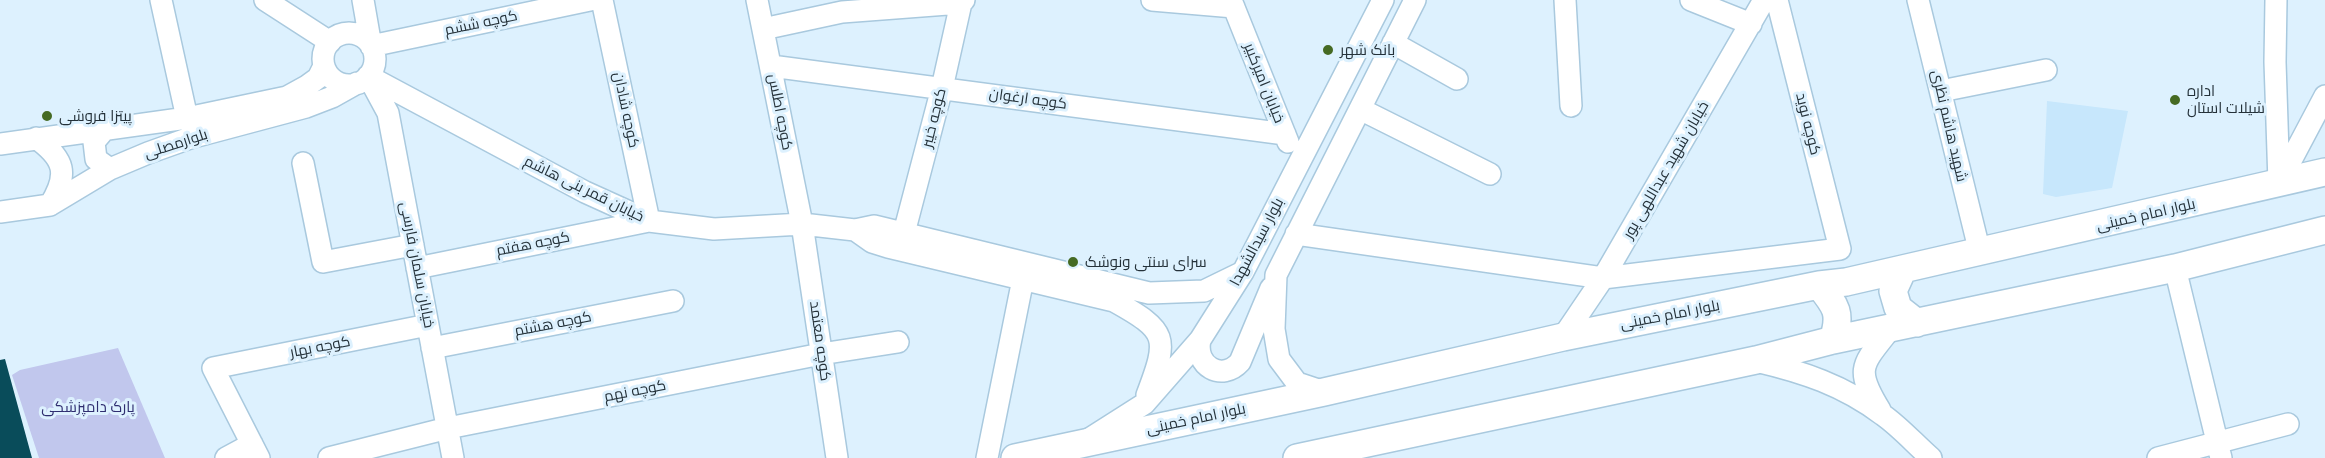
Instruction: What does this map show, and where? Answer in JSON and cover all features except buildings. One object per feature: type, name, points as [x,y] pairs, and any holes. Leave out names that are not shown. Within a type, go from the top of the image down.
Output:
[{"type":"main road","name":"بلوار امام خمینی","points":[[1015,458],[1324,392],[1563,337],[1819,285],[1846,282],[1980,253],[2325,172]]},
{"type":"main road","points":[[1297,458],[1358,452],[1833,340],[2175,268],[2325,230]]},
{"type":"main road","points":[[1903,269],[1893,291],[1898,308],[1917,323]]},
{"type":"main road","points":[[1819,285],[1835,306],[1838,323],[1833,340]]},
{"type":"street","points":[[161,0],[187,118]]},
{"type":"street","points":[[265,0],[330,42]]},
{"type":"street","points":[[363,0],[375,60],[363,80],[343,84],[331,78],[324,66],[324,53],[330,42],[341,34],[348,33],[362,37],[371,46]]},
{"type":"street","name":"کوچه ششم","points":[[371,46],[590,0]]},
{"type":"street","name":"کوچه شادان","points":[[602,0],[649,221]]},
{"type":"street","name":"کوچه اطلس","points":[[757,0],[802,224]]},
{"type":"street","points":[[1152,0],[1232,4]]},
{"type":"street","name":"بلوار سیدالشهدا","points":[[1082,443],[1144,404],[1200,340],[1243,272],[1383,0]]},
{"type":"street","name":"بلوار سیدالشهدا","points":[[1324,392],[1297,383],[1279,359],[1274,329],[1276,275],[1415,0]]},
{"type":"street","points":[[1565,0],[1571,106]]},
{"type":"street","points":[[1691,0],[1751,24]]},
{"type":"street","name":"خیابان شهید عبداللهی پور","points":[[1563,337],[1603,278],[1764,0]]},
{"type":"street","name":"کوچه نوید","points":[[1603,278],[1840,249],[1778,0]]},
{"type":"street","name":"شهید هاشم نظری","points":[[1918,0],[1980,253]]},
{"type":"street","points":[[2276,0],[2275,62],[2279,183]]},
{"type":"street","points":[[763,29],[842,12],[962,2]]},
{"type":"street","name":"کوچه خیبر","points":[[904,233],[962,2]]},
{"type":"street","name":"خیابان امیرکبیر","points":[[1232,4],[1298,165]]},
{"type":"street","points":[[1393,43],[1457,79]]},
{"type":"street","name":"بلوارمصلی","points":[[0,144],[187,118],[297,93],[318,78],[324,66]]},
{"type":"street","name":"کوچه ارغوان","points":[[771,66],[1285,134]]},
{"type":"street","points":[[1941,91],[2046,70]]},
{"type":"street","name":"بلوارمصلی","points":[[0,212],[50,205],[111,169],[190,138],[306,107],[332,97],[363,80]]},
{"type":"street","name":"خیابان قمر بنی هاشم","points":[[363,80],[585,192],[649,221],[714,230],[802,224],[855,230],[874,226],[1149,292],[1204,291],[1243,272]]},
{"type":"street","name":"خیابان سلمان فارسی","points":[[363,80],[388,113],[453,458]]},
{"type":"street","points":[[2279,183],[2325,96]]},
{"type":"street","points":[[1360,109],[1490,174]]},
{"type":"street","points":[[105,129],[94,142],[96,159],[111,169]]},
{"type":"street","points":[[36,138],[53,150],[62,168],[60,188],[50,205]]},
{"type":"street","points":[[303,163],[323,262],[413,245]]},
{"type":"street","name":"کوچه هفتم","points":[[417,268],[649,221]]},
{"type":"street","name":"کوچه معتمد","points":[[802,224],[837,458]]},
{"type":"street","name":"خیابان قمر بنی هاشم","points":[[855,230],[880,245],[1114,301],[1145,318],[1159,336],[1160,355],[1144,404]]},
{"type":"street","points":[[1296,234],[1603,278]]},
{"type":"street","points":[[2175,268],[2219,450]]},
{"type":"street","points":[[1200,340],[1199,355],[1208,367],[1221,372],[1235,367],[1240,362],[1276,275]]},
{"type":"street","points":[[987,458],[1023,279]]},
{"type":"street","name":"کوچه هشتم","points":[[432,348],[673,301]]},
{"type":"street","name":"کوچه بهار","points":[[256,451],[213,368],[428,326]]},
{"type":"street","points":[[1883,415],[1865,386],[1863,371],[1891,328]]},
{"type":"street","name":"کوچه نهم","points":[[328,458],[448,428],[821,354],[898,342]]},
{"type":"street","points":[[1756,360],[1818,378],[1837,386],[1883,415],[1931,458]]},
{"type":"street","points":[[2158,458],[2219,450],[2288,424]]},
{"type":"street","points":[[226,458],[256,451]]},
{"type":"shaded area","points":[[2047,101],[2128,111],[2112,188],[2056,197],[2043,194]]},
{"type":"green space","name":"پارک دامپزشکی","points":[[118,348],[165,458],[39,458],[12,375],[20,370]]},
{"type":"place","name":"بانک شهر","points":[[1328,50]]},
{"type":"place","name":"اداره شیلات استان","points":[[2175,100]]},
{"type":"place","name":"پیتزا فروشی","points":[[47,116]]},
{"type":"place","name":"سرای سنتی ونوشک","points":[[1073,262]]}]
